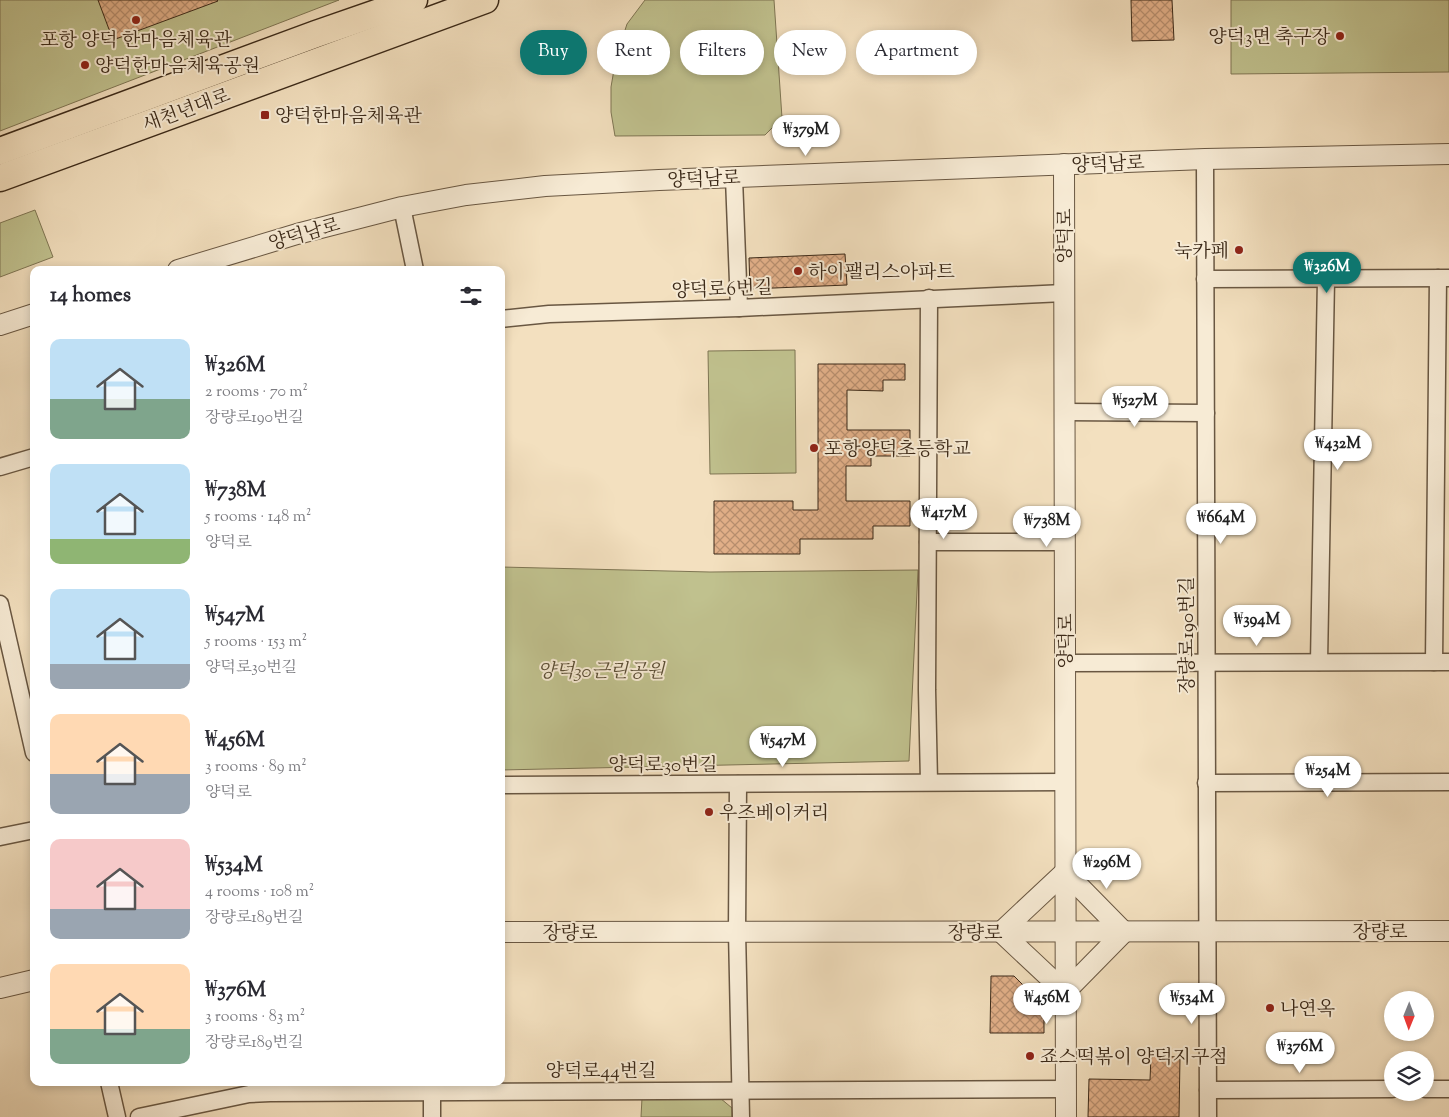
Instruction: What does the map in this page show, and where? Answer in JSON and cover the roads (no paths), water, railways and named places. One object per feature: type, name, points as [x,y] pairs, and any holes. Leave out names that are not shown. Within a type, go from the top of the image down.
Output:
[{"type":"main road","name":"새천년대로","points":[[0,152],[306,37],[414,0]]},
{"type":"main road","name":"새천년대로","points":[[0,178],[485,0]]},
{"type":"street","name":"양덕남로","points":[[191,266],[297,234],[402,206],[466,195],[545,186],[650,180],[1204,159],[1449,154]]},
{"type":"street","name":"장량로190번길","points":[[1204,159],[1208,1117]]},
{"type":"street","name":"양덕로","points":[[1064,164],[1066,1117]]},
{"type":"street","points":[[734,178],[739,308]]},
{"type":"street","points":[[402,206],[415,266]]},
{"type":"street","points":[[1064,663],[1441,662],[1444,278],[1205,279]]},
{"type":"street","points":[[1319,662],[1326,279]]},
{"type":"street","name":"양덕로6번길","points":[[505,319],[549,314],[739,308],[1064,293]]},
{"type":"street","points":[[929,298],[927,690],[929,782]]},
{"type":"street","points":[[0,325],[30,315]]},
{"type":"street","points":[[1064,412],[1206,413]]},
{"type":"street","points":[[0,467],[30,458]]},
{"type":"street","points":[[928,542],[1064,542]]},
{"type":"street","points":[[0,604],[30,735]]},
{"type":"street","name":"양덕로30번길","points":[[505,785],[1065,782]]},
{"type":"street","points":[[1206,784],[1449,782]]},
{"type":"street","points":[[738,784],[737,931],[741,1117]]},
{"type":"street","points":[[0,837],[30,831]]},
{"type":"street","points":[[1065,872],[1124,932],[1065,992],[1001,932],[1065,872]]},
{"type":"street","name":"장량로","points":[[505,932],[1449,931]]},
{"type":"street","points":[[0,988],[30,981]]},
{"type":"street","points":[[110,1086],[117,1117]]},
{"type":"street","points":[[432,1087],[432,1117]]},
{"type":"street","name":"양덕로44번길","points":[[139,1117],[256,1094],[432,1087],[1065,1089]]},
{"type":"street","points":[[1208,1090],[1384,1089]]},
{"type":"street","points":[[1434,1089],[1449,1089]]},
{"type":"place","name":"포항 양덕 한마음체육관","points":[[136,20]]},
{"type":"place","name":"양덕3면 축구장","points":[[1340,36]]},
{"type":"place","name":"양덕한마음체육공원","points":[[85,65]]},
{"type":"place","name":"양덕한마음체육관","points":[[265,115]]},
{"type":"place","name":"눅카페","points":[[1239,250]]},
{"type":"place","name":"하이팰리스아파트","points":[[798,271]]},
{"type":"place","name":"포항양덕초등학교","points":[[814,448]]},
{"type":"place","name":"우즈베이커리","points":[[709,812]]},
{"type":"place","name":"나연옥","points":[[1270,1008]]},
{"type":"place","name":"죠스떡볶이 양덕지구점","points":[[1030,1056]]},
{"type":"park label","name":"양덕30근린공원","points":[[601,670]]}]
